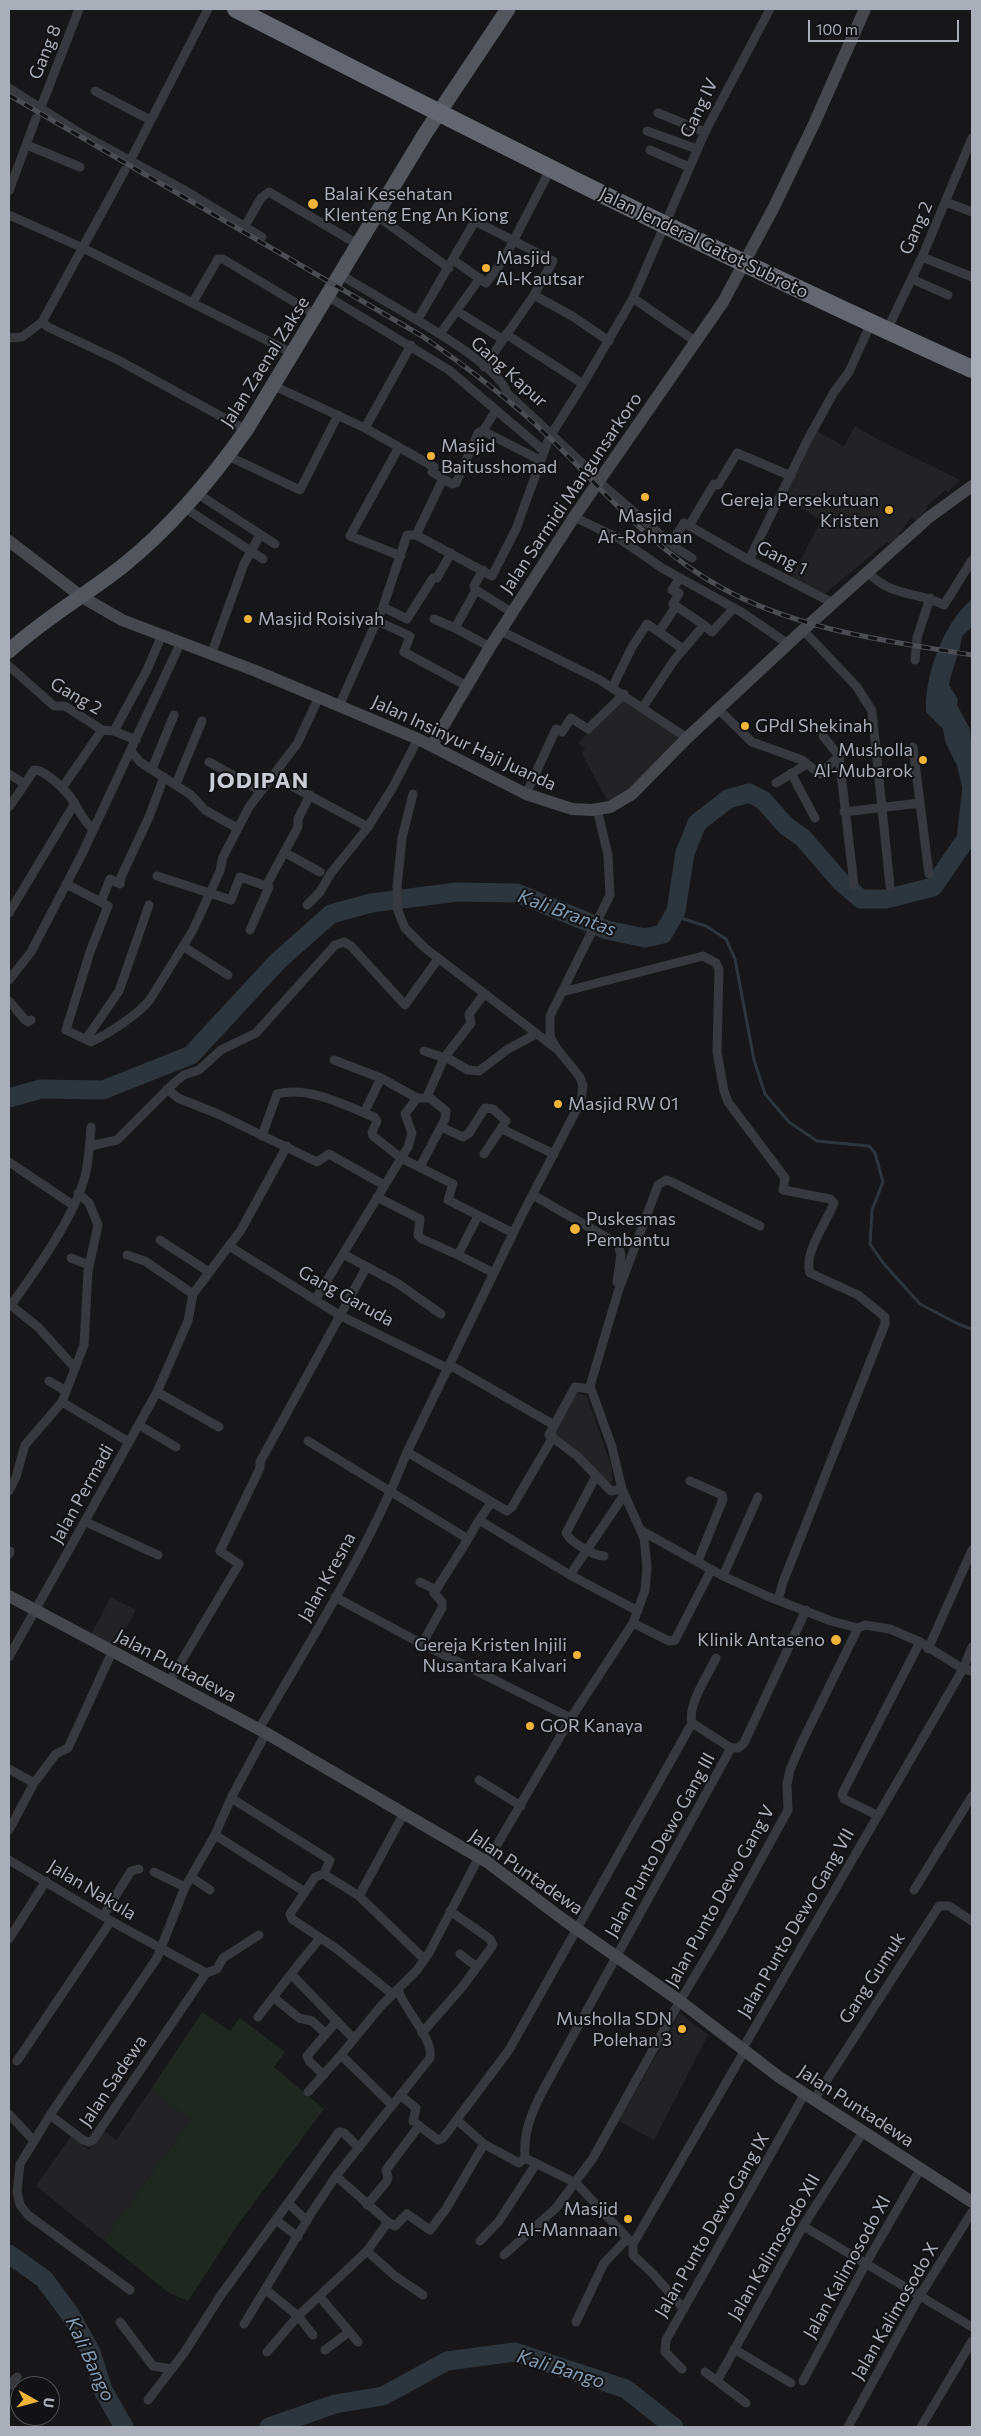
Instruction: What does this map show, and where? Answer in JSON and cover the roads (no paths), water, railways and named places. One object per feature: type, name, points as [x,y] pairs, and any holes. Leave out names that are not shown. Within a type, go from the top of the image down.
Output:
[{"type":"highway","name":"Jalan Jenderal Gatot Subroto","points":[[236,9],[664,225],[972,369]]},
{"type":"main road","name":"Jalan Zaenal Zakse","points":[[9,651],[34,628],[82,597],[126,563],[185,508],[228,456],[246,430],[359,245],[438,112],[508,9]]},
{"type":"street","name":"Gang 8","points":[[41,108],[79,9]]},
{"type":"street","points":[[130,161],[150,120],[182,63],[208,9]]},
{"type":"street","name":"Gang IV","points":[[483,570],[492,576],[510,544],[551,433],[583,384],[633,298],[705,132],[770,9]]},
{"type":"street","name":"Jalan Sarmidi Mangunsarkoro","points":[[432,745],[490,647],[598,480],[723,302],[745,264],[814,124],[865,9]]},
{"type":"street","points":[[9,88],[262,237]]},
{"type":"street","points":[[95,91],[150,120]]},
{"type":"street","points":[[658,113],[705,132]]},
{"type":"street","points":[[9,191],[36,118]]},
{"type":"street","points":[[647,130],[697,150]]},
{"type":"street","name":"Gang 2","points":[[887,330],[922,257],[972,138]]},
{"type":"street","points":[[27,145],[80,167]]},
{"type":"street","points":[[650,150],[689,167]]},
{"type":"street","points":[[376,215],[451,264],[480,278],[486,283],[504,259],[551,168]]},
{"type":"street","points":[[9,338],[22,337],[42,322],[125,170]]},
{"type":"street","points":[[245,226],[261,198],[270,192],[359,245]]},
{"type":"street","points":[[946,202],[972,212]]},
{"type":"street","points":[[9,215],[83,248],[292,353]]},
{"type":"street","points":[[418,320],[475,221],[553,262],[534,295],[484,367]]},
{"type":"street","points":[[922,257],[972,277]]},
{"type":"street","points":[[193,302],[218,259],[224,259],[316,315]]},
{"type":"street","name":"Gang Kapur","points":[[340,274],[440,334],[484,367],[506,387],[507,393],[598,480],[671,543],[692,558]]},
{"type":"street","points":[[440,334],[480,278]]},
{"type":"street","points":[[912,279],[948,295]]},
{"type":"street","points":[[534,295],[572,316],[609,341]]},
{"type":"street","points":[[327,296],[411,345],[449,370],[544,450]]},
{"type":"street","points":[[633,298],[694,341]]},
{"type":"street","points":[[456,311],[583,384]]},
{"type":"street","points":[[42,322],[118,360],[246,430]]},
{"type":"street","points":[[750,560],[834,392],[849,372],[871,322]]},
{"type":"street","points":[[365,428],[411,345]]},
{"type":"street","points":[[272,385],[365,428],[434,468],[432,473],[455,484],[478,434],[483,432],[496,410]]},
{"type":"street","points":[[228,456],[300,490],[338,415]]},
{"type":"street","points":[[483,432],[540,460]]},
{"type":"street","points":[[399,447],[350,536],[401,556]]},
{"type":"street","points":[[671,543],[684,523],[689,526],[714,484],[718,485],[737,453],[791,476]]},
{"type":"street","points":[[416,535],[443,479]]},
{"type":"street","name":"Jalan Insinyur Haji Juanda","points":[[9,541],[82,597],[122,620],[319,697],[432,745],[526,794],[572,809],[597,809],[616,804],[632,794],[687,738],[803,630],[928,518],[972,486]]},
{"type":"street","points":[[198,494],[274,544]]},
{"type":"street","points":[[185,508],[263,560]]},
{"type":"street","points":[[574,517],[620,539],[680,578],[734,608],[788,644]]},
{"type":"street","name":"Gang 1","points":[[689,526],[833,603]]},
{"type":"street","points":[[211,655],[250,552],[260,535]]},
{"type":"street","points":[[339,706],[383,607],[407,535],[416,535],[483,570],[474,586],[476,590],[455,628]]},
{"type":"street","points":[[383,607],[407,619],[433,578],[437,578],[452,553]]},
{"type":"street","points":[[868,572],[878,584],[911,596],[930,598],[944,605],[972,560]]},
{"type":"street","points":[[680,578],[672,590],[679,593],[673,604],[712,632],[734,608]]},
{"type":"street","points":[[476,590],[512,612]]},
{"type":"street","points":[[916,660],[917,638],[930,598]]},
{"type":"street","points":[[659,632],[676,606]]},
{"type":"street","points":[[434,619],[490,647]]},
{"type":"street","points":[[377,621],[410,636],[404,652],[467,686]]},
{"type":"street","points":[[612,688],[632,647],[647,624],[683,649]]},
{"type":"street","points":[[643,707],[683,649],[704,625]]},
{"type":"street","points":[[501,630],[555,656],[624,694],[687,738]]},
{"type":"street","points":[[803,630],[857,687],[872,711],[890,886]]},
{"type":"street","points":[[114,731],[146,672],[160,636]]},
{"type":"street","points":[[9,980],[31,952],[66,884],[180,644]]},
{"type":"street","name":"Gang 2","points":[[9,666],[54,706],[65,706],[102,730],[114,731],[136,740]]},
{"type":"street","points":[[526,794],[556,729],[562,732],[571,718],[588,729],[624,694]]},
{"type":"street","points":[[66,884],[108,906],[90,952],[66,1030],[91,1042],[106,1035],[134,1013],[144,1008],[184,947],[210,893],[237,828],[261,791],[297,744],[319,697]]},
{"type":"street","points":[[718,709],[752,742],[807,764],[820,774],[840,756]]},
{"type":"street","points":[[152,769],[174,715]]},
{"type":"street","points":[[176,784],[202,721]]},
{"type":"street","points":[[62,788],[102,730]]},
{"type":"street","points":[[823,736],[840,756],[844,812],[854,885]]},
{"type":"street","points":[[307,904],[320,892],[330,873],[368,827],[418,739]]},
{"type":"street","points":[[913,747],[929,874]]},
{"type":"street","points":[[131,750],[140,762],[191,795],[205,810],[237,828]]},
{"type":"street","points":[[209,762],[261,791]]},
{"type":"street","points":[[776,783],[807,764]]},
{"type":"street","points":[[9,807],[34,770],[38,769],[62,788],[75,803],[82,818],[93,829]]},
{"type":"street","points":[[791,773],[815,818]]},
{"type":"street","points":[[9,774],[24,784]]},
{"type":"street","points":[[273,776],[368,827]]},
{"type":"street","points":[[101,902],[110,879],[120,884],[121,877],[164,777]]},
{"type":"street","points":[[412,794],[402,838],[397,887],[398,911],[409,933],[438,959],[558,1050]]},
{"type":"street","points":[[266,886],[298,827],[298,819],[310,795]]},
{"type":"street","points":[[9,912],[75,803]]},
{"type":"street","points":[[844,812],[920,803]]},
{"type":"street","points":[[558,1050],[550,1037],[550,1016],[610,895],[608,855],[597,809]]},
{"type":"street","points":[[284,852],[320,872]]},
{"type":"street","points":[[157,876],[231,900],[240,877],[269,887],[250,930]]},
{"type":"street","points":[[86,1039],[119,991],[149,906]]},
{"type":"street","points":[[90,1146],[117,1140],[167,1089],[184,1075],[199,1070],[221,1050],[256,1033],[335,945],[344,942],[350,946],[405,1005],[438,959]]},
{"type":"street","points":[[184,947],[228,976]]},
{"type":"street","points":[[562,992],[703,956],[716,963],[719,969],[717,1052],[728,1102],[785,1178],[783,1190],[830,1199],[834,1203],[812,1251],[808,1265],[810,1273],[858,1295],[885,1317],[885,1324],[783,1582],[778,1600]]},
{"type":"street","points":[[315,1300],[411,1140],[412,1133],[405,1114],[422,1097],[444,1058],[468,1030],[471,1024],[468,1014],[484,994]]},
{"type":"street","points":[[9,1001],[25,1020],[31,1020]]},
{"type":"street","points":[[424,1051],[444,1058],[468,1070],[478,1071],[508,1049],[536,1034]]},
{"type":"street","name":"Jalan Kresna","points":[[263,1731],[392,1490],[407,1452],[450,1367],[513,1233],[581,1101],[583,1086],[578,1074],[558,1050]]},
{"type":"street","points":[[334,1060],[381,1078],[422,1097],[446,1111],[441,1127],[420,1167]]},
{"type":"street","points":[[364,1113],[381,1078]]},
{"type":"street","points":[[167,1089],[178,1098],[218,1114],[317,1162],[325,1155],[332,1155],[384,1185]]},
{"type":"street","points":[[262,1136],[276,1096],[279,1093],[321,1097],[364,1113],[374,1117],[377,1121],[372,1135],[401,1158],[453,1184],[448,1200],[513,1233]]},
{"type":"street","points":[[441,1127],[463,1137],[466,1136],[484,1109],[488,1108],[505,1118],[502,1129],[497,1131],[484,1154]]},
{"type":"street","points":[[75,1368],[38,1328],[10,1305],[50,1247],[73,1205],[85,1176],[91,1127]]},
{"type":"street","points":[[502,1129],[554,1154]]},
{"type":"street","points":[[127,1255],[145,1261],[193,1294],[242,1230],[287,1146]]},
{"type":"street","points":[[9,1162],[73,1205]]},
{"type":"street","points":[[308,2092],[341,2055],[353,2038],[424,1959],[450,1911],[483,1859],[521,1806],[571,1718],[633,1623],[638,1611],[647,1582],[642,1531],[623,1492],[612,1447],[590,1389],[618,1292],[661,1182],[672,1182],[760,1226]]},
{"type":"street","points":[[9,1491],[16,1477],[24,1446],[62,1402],[84,1345],[89,1265],[98,1225],[89,1203],[78,1194]]},
{"type":"street","points":[[532,1195],[618,1244],[621,1255],[618,1292]]},
{"type":"street","points":[[377,1197],[420,1219],[418,1236],[422,1239],[494,1273]]},
{"type":"street","points":[[458,1255],[478,1216]]},
{"type":"street","points":[[160,1240],[209,1272]]},
{"type":"street","name":"Gang Garuda","points":[[229,1246],[341,1316],[450,1367],[554,1425]]},
{"type":"street","points":[[343,1254],[397,1283],[441,1314]]},
{"type":"street","points":[[71,1258],[89,1265]]},
{"type":"street","points":[[169,1682],[239,1564],[239,1562],[220,1553],[221,1548],[260,1468],[261,1459],[366,1268]]},
{"type":"street","name":"Jalan Permadi","points":[[35,1611],[86,1522],[156,1392],[185,1327],[193,1294]]},
{"type":"street","points":[[49,1381],[66,1391]]},
{"type":"street","points":[[590,1389],[574,1387],[549,1435],[577,1456],[611,1491],[623,1492]]},
{"type":"street","points":[[156,1392],[219,1427]]},
{"type":"street","points":[[62,1402],[129,1442]]},
{"type":"street","points":[[139,1425],[176,1447]]},
{"type":"street","points":[[407,1452],[507,1511],[512,1507],[553,1437]]},
{"type":"street","points":[[308,1441],[392,1490],[468,1539]]},
{"type":"street","points":[[596,1476],[566,1533],[567,1537],[587,1549],[604,1556]]},
{"type":"street","points":[[690,1481],[722,1495],[723,1498],[698,1561]]},
{"type":"street","points":[[570,1574],[623,1492]]},
{"type":"street","points":[[723,1576],[758,1497]]},
{"type":"street","points":[[422,1644],[442,1608],[442,1602],[434,1596],[436,1590],[491,1503]]},
{"type":"street","points":[[479,1520],[570,1574],[638,1611]]},
{"type":"street","points":[[86,1522],[158,1555]]},
{"type":"street","points":[[642,1531],[723,1576],[778,1600],[831,1621],[858,1628],[865,1625],[890,1629],[920,1642],[928,1649],[963,1669],[972,1672]]},
{"type":"street","points":[[928,1649],[972,1550]]},
{"type":"street","points":[[633,1623],[673,1641],[712,1570]]},
{"type":"street","points":[[420,1582],[436,1590]]},
{"type":"street","name":"Jalan Puntadewa","points":[[9,1596],[263,1731],[483,1859],[616,1958],[680,2001],[809,2098],[972,2202]]},
{"type":"street","points":[[335,1597],[422,1644],[571,1718]]},
{"type":"street","points":[[692,1723],[731,1748],[738,1748],[744,1743],[806,1610]]},
{"type":"street","points":[[9,1657],[35,1611]]},
{"type":"street","name":"Jalan Punto Dewo Gang V","points":[[504,2255],[556,2208],[593,2158],[790,1806],[786,1784],[790,1770],[858,1628]]},
{"type":"street","points":[[876,1814],[844,1799],[842,1794],[920,1642]]},
{"type":"street","name":"Jalan Punto Dewo Gang VII","points":[[576,2322],[604,2263],[630,2241],[744,2049],[876,1814],[963,1669],[972,1647]]},
{"type":"street","points":[[9,1830],[34,1783],[56,1754],[68,1748],[112,1652]]},
{"type":"street","points":[[400,2095],[416,2108],[413,2121],[440,2140],[509,2050],[692,1723],[691,1709],[716,1658]]},
{"type":"street","name":"Jalan Sadewa","points":[[206,1973],[93,2140],[89,2142],[83,2140],[50,2115],[157,1958],[185,1887],[215,1835],[263,1731]]},
{"type":"street","name":"Jalan Punto Dewo Gang III","points":[[525,2158],[525,2135],[529,2119],[731,1748]]},
{"type":"street","points":[[9,1769],[34,1783]]},
{"type":"street","points":[[479,1780],[521,1806]]},
{"type":"street","points":[[914,1890],[972,1796]]},
{"type":"street","points":[[231,1798],[326,1856],[330,1863],[324,1874],[316,1877],[290,1914],[292,1919],[395,1992],[422,2033],[431,2053],[430,2058],[336,2176],[244,2324]]},
{"type":"street","points":[[359,1896],[404,1814]]},
{"type":"street","points":[[215,1835],[305,1892]]},
{"type":"street","name":"Jalan Nakula","points":[[9,1860],[111,1922],[160,1948]]},
{"type":"street","points":[[102,1916],[131,1871],[139,1869]]},
{"type":"street","points":[[154,1872],[185,1887]]},
{"type":"street","points":[[324,1874],[359,1896],[424,1959]]},
{"type":"street","points":[[191,1877],[210,1890]]},
{"type":"street","points":[[9,1939],[46,1881]]},
{"type":"street","name":"Gang Gumuk","points":[[809,2098],[939,1906],[949,1906],[972,1921]]},
{"type":"street","points":[[422,2033],[492,1948],[492,1941],[450,1911]]},
{"type":"street","points":[[17,2061],[111,1922]]},
{"type":"street","points":[[160,1948],[206,1973],[217,1969],[223,1958],[259,1935]]},
{"type":"street","points":[[258,2017],[320,1938]]},
{"type":"street","points":[[460,1954],[478,1967]]},
{"type":"street","points":[[291,1974],[353,2038]]},
{"type":"street","points":[[273,1997],[299,2018],[312,2021],[326,2034]]},
{"type":"street","points":[[324,2075],[310,2062],[307,2056],[337,2021]]},
{"type":"street","points":[[341,2055],[392,2105]]},
{"type":"street","name":"Jalan Punto Dewo Gang IX","points":[[682,2369],[664,2348],[666,2340],[809,2098]]},
{"type":"street","points":[[9,2114],[34,2141]]},
{"type":"street","points":[[50,2115],[20,2164],[17,2192],[20,2205],[28,2215],[130,2290]]},
{"type":"street","points":[[457,2120],[484,2144],[519,2163],[525,2158],[576,2182],[630,2241],[633,2255],[684,2309]]},
{"type":"street","points":[[367,2205],[387,2181],[386,2170],[419,2126]]},
{"type":"street","points":[[148,2400],[172,2369],[221,2294],[339,2132],[344,2133],[358,2148]]},
{"type":"street","name":"Jalan Kalimosodo XII","points":[[717,2381],[803,2226],[863,2132]]},
{"type":"street","points":[[336,2176],[388,2222],[395,2226],[408,2214],[430,2230],[446,2209],[484,2144]]},
{"type":"street","points":[[480,2241],[499,2221],[536,2164]]},
{"type":"street","name":"Jalan Kalimosodo XI","points":[[803,2381],[865,2264],[921,2168]]},
{"type":"street","points":[[288,2203],[307,2221]]},
{"type":"street","name":"Jalan Kalimosodo X","points":[[848,2427],[920,2297],[972,2212]]},
{"type":"street","points":[[276,2220],[298,2237]]},
{"type":"street","points":[[267,2352],[298,2316],[367,2251],[388,2222]]},
{"type":"street","points":[[803,2226],[972,2327]]},
{"type":"street","points":[[367,2251],[395,2276],[423,2295]]},
{"type":"street","points":[[266,2289],[298,2316],[313,2335]]},
{"type":"street","points":[[320,2296],[358,2342]]},
{"type":"street","points":[[120,2322],[148,2360],[159,2368],[172,2369]]},
{"type":"street","points":[[325,2350],[349,2332]]},
{"type":"street","points":[[920,2427],[972,2341]]},
{"type":"street","points":[[734,2349],[791,2383]]},
{"type":"street","points":[[705,2372],[746,2403]]},
{"type":"waterway","name":"Kali Brantas","points":[[9,1098],[41,1089],[103,1090],[191,1055],[278,961],[331,914],[371,903],[457,892],[517,893],[607,930],[645,938],[663,934],[676,911],[685,853],[697,823],[728,799],[749,793],[763,800],[786,826],[803,838],[841,882],[861,899],[886,899],[933,887],[966,839],[972,787],[959,735]]},
{"type":"waterway","points":[[672,918],[684,919],[706,926],[726,939],[735,959],[754,1060],[765,1094],[789,1122],[817,1141],[869,1146],[875,1153],[883,1182],[872,1210],[870,1244],[884,1264],[920,1304],[958,1324],[972,1329]]},
{"type":"waterway","name":"Kali Bango","points":[[9,2254],[44,2279],[70,2314],[91,2352],[103,2390],[124,2427]]},
{"type":"waterway","name":"Kali Bango","points":[[269,2427],[335,2404],[383,2396],[447,2361],[515,2352],[626,2389],[674,2427]]},
{"type":"railway","points":[[9,95],[422,336],[519,410],[549,437],[651,538],[697,573],[722,588],[751,602],[812,624],[876,639],[972,655]]},
{"type":"place","name":"Balai Kesehatan Klenteng Eng An Kiong","points":[[313,204]]},
{"type":"place","name":"Masjid Al-Kautsar","points":[[486,268]]},
{"type":"place","name":"Masjid Baitusshomad","points":[[431,456]]},
{"type":"place","name":"Masjid Ar-Rohman","points":[[645,497]]},
{"type":"place","name":"Gereja Persekutuan Kristen","points":[[889,510]]},
{"type":"place","name":"Masjid Roisiyah","points":[[248,619]]},
{"type":"place","name":"GPdI Shekinah","points":[[745,726]]},
{"type":"place","name":"Musholla Al-Mubarok","points":[[923,760]]},
{"type":"place","name":"Masjid RW 01","points":[[558,1104]]},
{"type":"place","name":"Puskesmas Pembantu","points":[[575,1229]]},
{"type":"place","name":"Klinik Antaseno","points":[[836,1640]]},
{"type":"place","name":"Gereja Kristen Injili Nusantara Kalvari","points":[[577,1655]]},
{"type":"place","name":"GOR Kanaya","points":[[530,1726]]},
{"type":"place","name":"Musholla SDN Polehan 3","points":[[682,2029]]},
{"type":"place","name":"Masjid Al-Mannaan","points":[[628,2219]]},
{"type":"district","name":"JODIPAN","points":[[259,781]]}]
